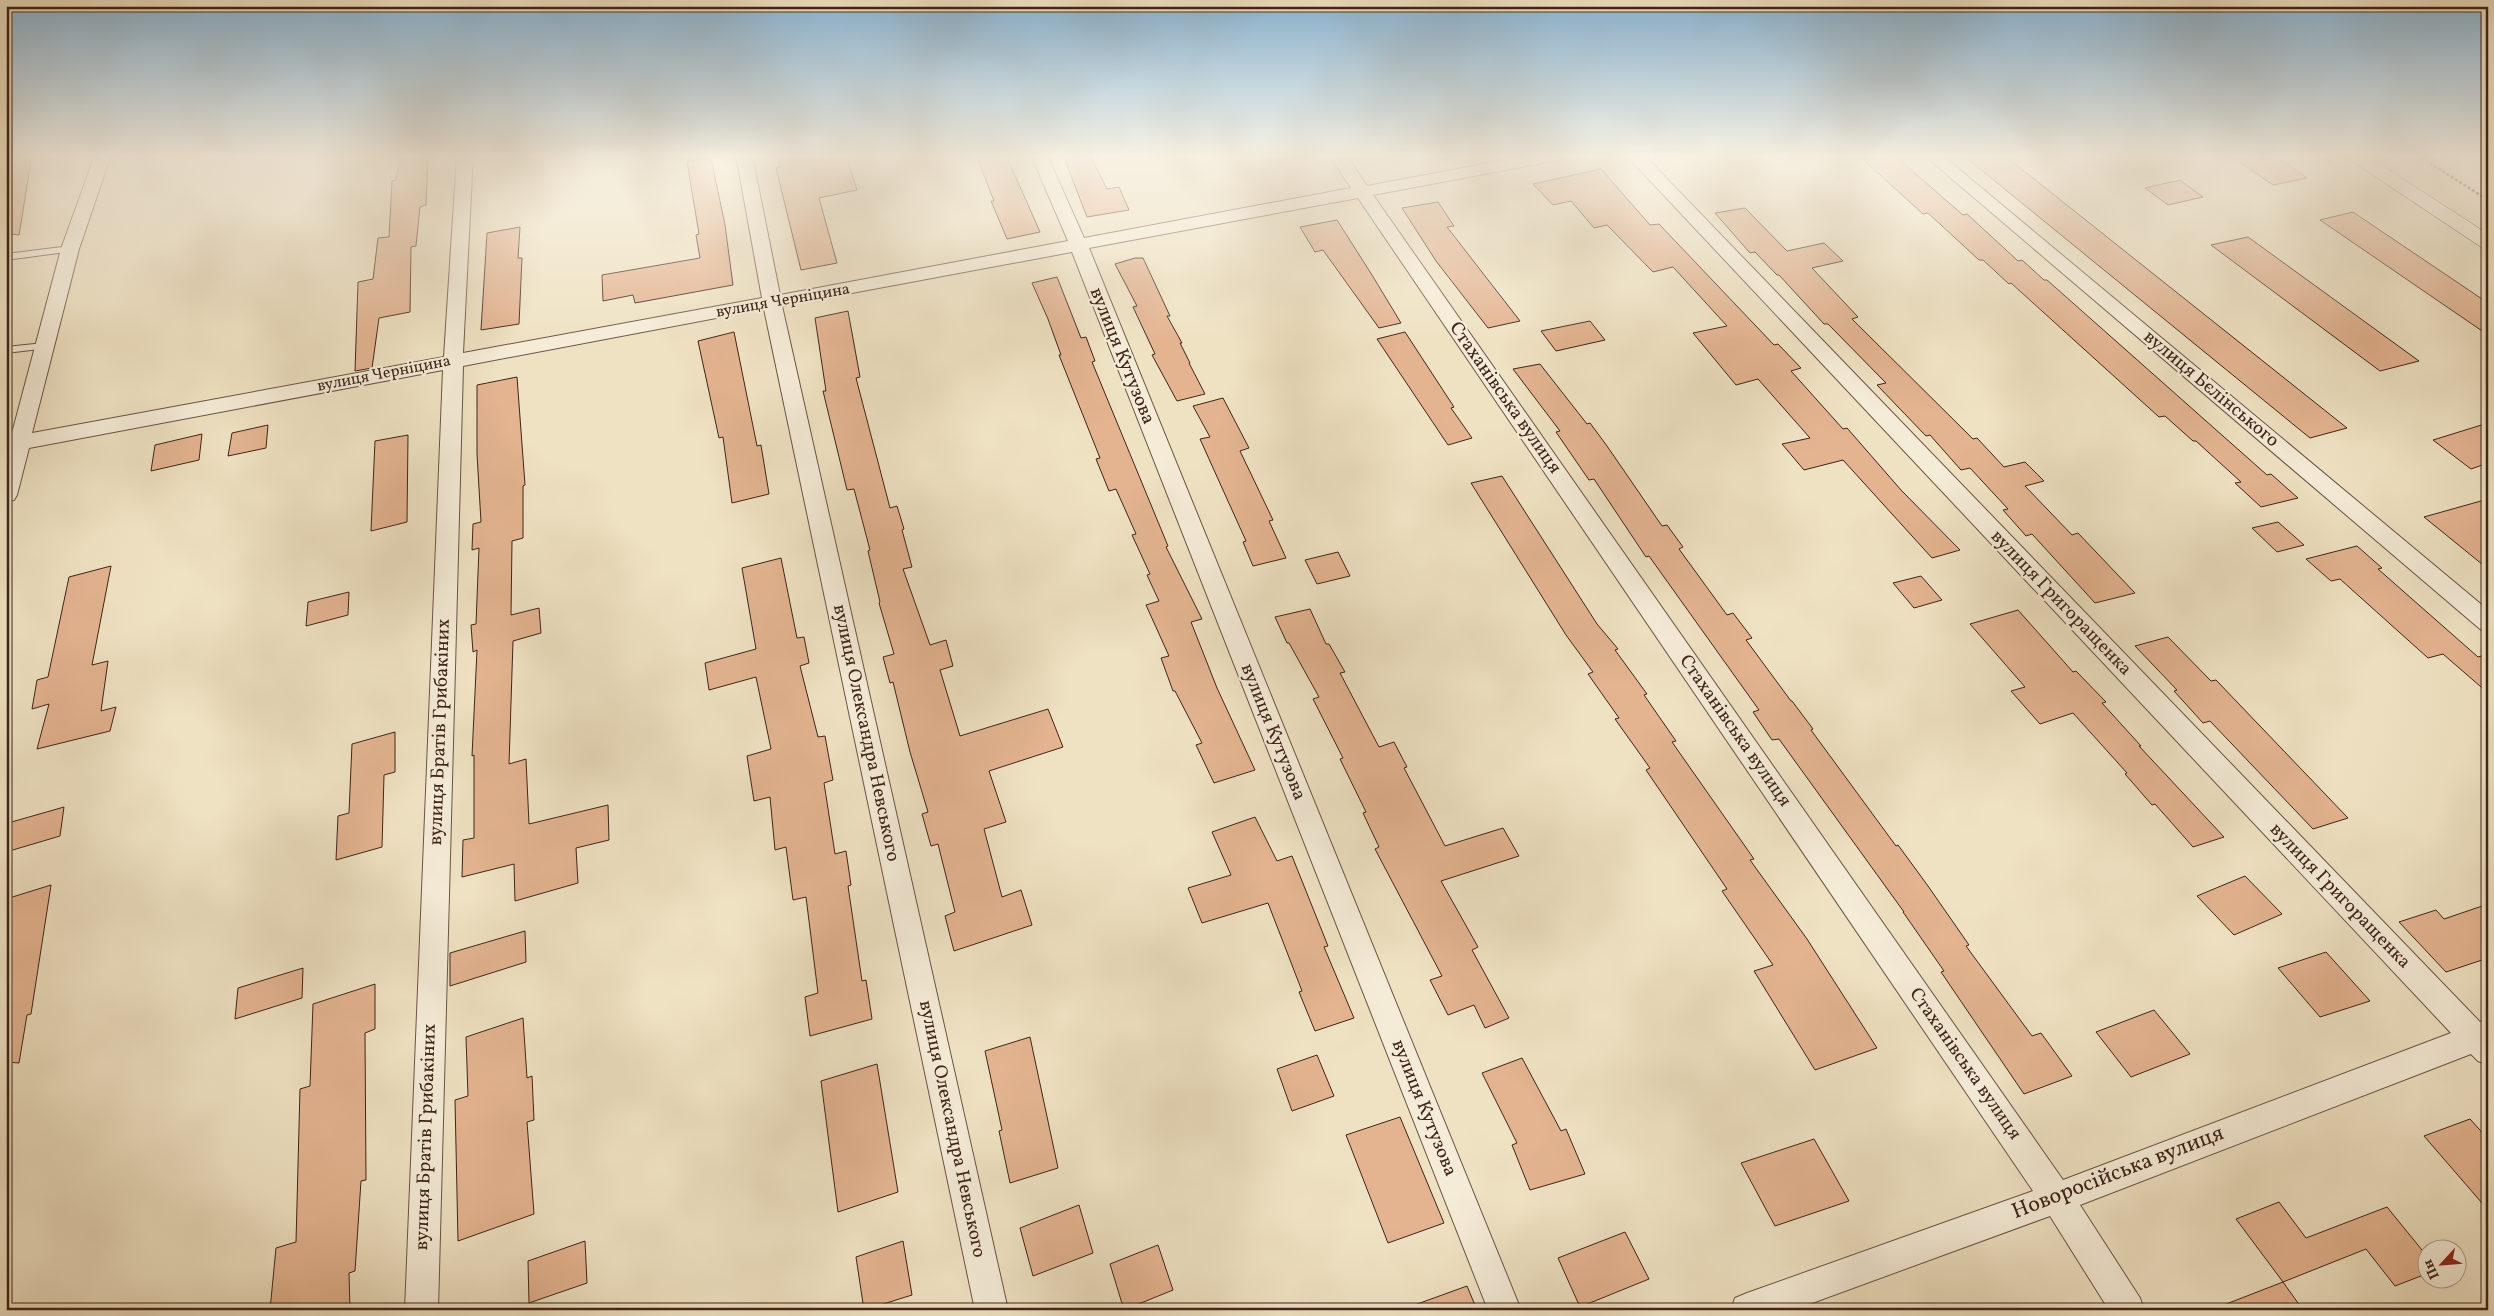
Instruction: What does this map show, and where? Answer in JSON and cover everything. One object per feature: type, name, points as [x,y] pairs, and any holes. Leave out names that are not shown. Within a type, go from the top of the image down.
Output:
[{"type":"main road","points":[[2447,216],[2488,243]]},
{"type":"street","points":[[6,495],[13,444],[44,346],[70,249],[81,216]]},
{"type":"street","name":"вулиця Братів Грибакіних","points":[[421,1310],[453,361],[461,216]]},
{"type":"street","name":"вулиця Олександра Невського","points":[[756,216],[772,303],[992,1310]]},
{"type":"street","name":"вулиця Кутузова","points":[[1066,216],[1505,1310]]},
{"type":"street","name":"вулиця Черніцина","points":[[13,444],[453,361],[1079,247],[1234,216]]},
{"type":"street","name":"Стаханівська вулиця","points":[[1380,216],[2057,1198],[2128,1310]]},
{"type":"street","name":"вулиця Григоращенка","points":[[1693,216],[2484,1040]]},
{"type":"street","name":"вулиця Бєлінського","points":[[2005,216],[2488,623]]},
{"type":"street","name":"Новоросійська вулиця","points":[[1747,1310],[2484,1040]]},
{"type":"lane","points":[[6,257],[70,249]]},
{"type":"lane","points":[[6,350],[44,346]]},
{"type":"building","points":[[6,216],[22,216],[19,235],[6,233]]},
{"type":"building","points":[[390,216],[419,216],[416,246],[411,247],[410,312],[379,318],[372,368],[355,371],[358,282],[373,279],[378,238],[389,237]]},
{"type":"building","points":[[696,216],[723,216],[733,285],[635,303],[633,295],[603,301],[602,275],[700,258],[696,235],[699,234]]},
{"type":"building","points":[[788,216],[824,216],[837,263],[801,270]]},
{"type":"building","points":[[997,216],[1033,216],[1040,232],[1007,239]]},
{"type":"building","points":[[1407,216],[1448,216],[1454,226],[1447,227],[1520,321],[1488,328],[1436,261]]},
{"type":"building","points":[[1584,216],[1642,216],[1650,225],[1659,224],[1774,345],[1778,344],[1801,368],[1791,371],[1843,429],[1847,428],[1901,490],[1960,550],[1932,558],[1843,460],[1804,470],[1782,444],[1810,438],[1758,379],[1736,385],[1693,333],[1727,326],[1673,267],[1653,272],[1607,225],[1594,228]]},
{"type":"building","points":[[1718,216],[1753,216],[1787,251],[1824,243],[1843,261],[1812,268],[1858,317],[1852,319],[1973,439],[1977,438],[2004,467],[2025,462],[2044,481],[2025,486],[2072,535],[2078,533],[2135,593],[2095,603],[2032,534],[2026,536],[2003,510],[2008,509],[1970,468],[1961,470],[1930,435],[1926,436],[1877,385],[1886,383],[1828,324],[1824,324],[1755,252],[1750,253]]},
{"type":"building","points":[[1932,216],[1970,216],[2018,261],[2022,260],[2044,280],[2047,280],[2267,475],[2271,474],[2298,498],[2261,507],[2235,483],[2241,482],[2196,441],[2193,441],[2165,416],[2159,417],[2011,283],[2009,284],[1983,260],[1979,260]]},
{"type":"building","points":[[2038,216],[2081,216],[2347,428],[2310,438]]},
{"type":"building","points":[[2335,216],[2360,216],[2488,303],[2488,335],[2320,220]]},
{"type":"building","points":[[1337,220],[1401,323],[1379,328],[1323,250],[1315,252],[1300,227]]},
{"type":"building","points":[[520,227],[518,258],[522,258],[519,324],[481,330],[487,233]]},
{"type":"building","points":[[2248,237],[2419,361],[2380,371],[2211,245]]},
{"type":"building","points":[[1135,258],[1143,258],[1170,316],[1167,316],[1182,343],[1180,343],[1205,394],[1177,401],[1152,355],[1155,354],[1133,307],[1137,306],[1115,264]]},
{"type":"building","points":[[1057,277],[1081,338],[1086,337],[1095,361],[1092,362],[1168,546],[1166,547],[1202,619],[1191,622],[1217,688],[1255,770],[1214,783],[1196,745],[1202,743],[1175,691],[1173,691],[1161,658],[1169,656],[1146,605],[1159,601],[1147,575],[1150,574],[1132,535],[1136,534],[1116,489],[1109,491],[1096,459],[1100,458],[1059,355],[1061,355],[1048,319],[1032,283]]},
{"type":"building","points":[[848,311],[860,377],[856,378],[890,508],[897,506],[904,529],[902,530],[912,567],[903,569],[930,645],[946,640],[953,666],[940,670],[960,736],[1048,709],[1063,747],[989,771],[1006,822],[984,829],[1002,897],[1021,890],[1032,925],[954,951],[945,916],[955,912],[938,844],[931,846],[922,814],[928,812],[910,752],[893,682],[890,683],[883,657],[894,654],[879,603],[868,551],[870,550],[854,489],[847,490],[823,391],[826,391],[815,318]]},
{"type":"building","points":[[1590,321],[1605,340],[1556,351],[1541,331]]},
{"type":"building","points":[[734,332],[757,446],[761,445],[769,494],[732,503],[723,437],[719,438],[698,341]]},
{"type":"building","points":[[1405,332],[1454,407],[1451,408],[1472,438],[1448,445],[1377,339]]},
{"type":"building","points":[[1540,364],[1587,424],[1590,423],[1662,526],[1667,525],[1683,547],[1679,549],[1727,615],[1733,613],[1752,638],[1746,640],[1813,729],[1811,730],[1896,846],[1898,845],[1928,886],[1969,945],[1966,946],[2032,1036],[2041,1033],[2072,1076],[2024,1094],[1941,972],[1944,971],[1904,912],[1779,739],[1772,740],[1753,712],[1759,710],[1649,556],[1646,557],[1594,479],[1589,480],[1556,432],[1560,431],[1513,369]]},
{"type":"building","points":[[517,377],[525,485],[523,486],[523,538],[512,541],[511,615],[539,608],[541,633],[513,641],[509,764],[526,759],[529,824],[608,805],[609,840],[576,848],[578,883],[515,901],[514,864],[462,877],[463,840],[474,838],[474,755],[472,756],[477,650],[473,652],[471,625],[476,624],[479,548],[472,550],[473,524],[481,522],[477,454],[477,385]]},
{"type":"building","points":[[1223,398],[1249,448],[1240,451],[1273,520],[1269,521],[1286,558],[1253,566],[1243,542],[1246,541],[1200,439],[1210,437],[1193,406]]},
{"type":"building","points":[[2488,423],[2488,463],[2471,469],[2433,440]]},
{"type":"building","points":[[268,425],[266,448],[228,456],[232,433]]},
{"type":"building","points":[[202,434],[199,460],[151,471],[155,445]]},
{"type":"building","points":[[408,435],[407,522],[371,531],[375,441]]},
{"type":"building","points":[[1502,476],[1597,624],[1618,649],[1615,650],[1647,694],[1644,695],[1676,741],[1672,742],[1754,859],[1750,860],[1807,939],[1877,1048],[1815,1070],[1754,971],[1773,965],[1722,891],[1727,889],[1646,770],[1650,768],[1615,719],[1619,718],[1588,674],[1593,672],[1566,635],[1471,483]]},
{"type":"building","points":[[2488,499],[2488,569],[2424,517]]},
{"type":"building","points":[[2278,522],[2304,545],[2277,552],[2252,528]]},
{"type":"building","points":[[2357,546],[2382,568],[2378,569],[2478,657],[2488,654],[2488,693],[2443,654],[2428,658],[2340,579],[2331,581],[2306,559]]},
{"type":"building","points":[[1338,552],[1350,576],[1317,584],[1305,560]]},
{"type":"building","points":[[781,558],[797,638],[804,637],[809,663],[800,666],[818,737],[825,736],[833,780],[824,783],[835,854],[846,851],[851,885],[848,886],[862,981],[866,980],[872,1019],[810,1036],[805,997],[818,993],[806,897],[793,900],[786,847],[775,850],[770,797],[754,801],[747,756],[771,749],[756,677],[709,690],[705,663],[756,649],[742,568]]},
{"type":"building","points":[[111,566],[92,665],[108,661],[101,711],[116,707],[110,731],[37,749],[49,704],[32,709],[37,680],[48,677],[69,577]]},
{"type":"building","points":[[1921,576],[1942,600],[1914,608],[1893,583]]},
{"type":"building","points":[[349,592],[348,615],[306,626],[308,602]]},
{"type":"building","points":[[1310,609],[1326,644],[1329,644],[1345,672],[1340,673],[1379,747],[1394,742],[1407,767],[1404,768],[1445,846],[1503,828],[1519,856],[1441,881],[1478,947],[1472,950],[1509,1018],[1485,1028],[1474,1005],[1448,1015],[1430,980],[1442,976],[1375,849],[1379,847],[1363,813],[1366,812],[1340,759],[1343,758],[1313,699],[1319,697],[1289,643],[1287,643],[1275,617]]},
{"type":"building","points":[[2018,610],[2073,672],[2076,671],[2106,702],[2102,703],[2141,746],[2139,746],[2224,837],[2193,847],[2155,804],[2152,805],[2125,774],[2127,773],[2073,713],[2040,724],[2011,691],[2025,687],[1970,624]]},
{"type":"building","points":[[2168,637],[2211,681],[2216,680],[2348,818],[2313,829],[2210,721],[2203,723],[2174,691],[2177,690],[2135,646]]},
{"type":"building","points":[[395,732],[395,772],[384,775],[382,847],[336,860],[338,816],[349,813],[352,744]]},
{"type":"building","points":[[64,807],[60,836],[6,852],[8,823]]},
{"type":"building","points":[[1255,817],[1277,861],[1292,856],[1328,946],[1324,947],[1354,1018],[1315,1031],[1299,992],[1302,991],[1268,903],[1202,923],[1188,888],[1231,875],[1212,832]]},
{"type":"building","points":[[2245,876],[2282,914],[2234,935],[2197,896]]},
{"type":"building","points":[[51,885],[31,1014],[27,1015],[19,1063],[6,1062],[6,899]]},
{"type":"building","points":[[2488,904],[2488,958],[2446,972],[2399,922],[2436,910],[2444,919]]},
{"type":"building","points":[[525,931],[526,962],[450,986],[450,953]]},
{"type":"building","points":[[2326,952],[2370,1001],[2320,1017],[2278,968]]},
{"type":"building","points":[[303,968],[302,998],[235,1019],[238,988]]},
{"type":"building","points":[[375,984],[375,1029],[365,1033],[366,1180],[361,1181],[355,1271],[349,1273],[350,1310],[270,1310],[276,1248],[296,1242],[300,1089],[310,1086],[313,1004]]},
{"type":"building","points":[[2154,1010],[2190,1054],[2131,1077],[2096,1032]]},
{"type":"building","points":[[523,1018],[527,1078],[532,1076],[534,1120],[527,1122],[534,1214],[458,1241],[455,1100],[468,1096],[466,1037]]},
{"type":"building","points":[[1030,1037],[1058,1168],[1010,1183],[999,1131],[1002,1130],[985,1051]]},
{"type":"building","points":[[1317,1055],[1334,1096],[1292,1111],[1277,1069]]},
{"type":"building","points":[[1522,1058],[1561,1131],[1566,1129],[1585,1174],[1530,1190],[1512,1145],[1517,1143],[1482,1073]]},
{"type":"building","points":[[877,1064],[898,1192],[838,1212],[821,1081]]},
{"type":"building","points":[[1400,1117],[1444,1223],[1388,1243],[1346,1135]]},
{"type":"building","points":[[2470,1119],[2488,1139],[2488,1210],[2424,1136]]},
{"type":"building","points":[[1814,1139],[1849,1201],[1775,1226],[1741,1163]]},
{"type":"building","points":[[2279,1202],[2306,1238],[2387,1207],[2416,1243],[2416,1278],[2395,1286],[2366,1249],[2283,1282],[2236,1219]]},
{"type":"building","points":[[1079,1205],[1093,1253],[1033,1276],[1020,1228]]},
{"type":"building","points":[[1625,1232],[1649,1279],[1580,1307],[1558,1258]]},
{"type":"building","points":[[585,1241],[587,1283],[529,1303],[528,1261]]},
{"type":"building","points":[[903,1241],[912,1295],[864,1310],[856,1257]]},
{"type":"building","points":[[1158,1245],[1173,1290],[1124,1310],[1110,1264]]},
{"type":"building","points":[[2283,1282],[2303,1310],[2217,1310],[2216,1308]]},
{"type":"building","points":[[1467,1286],[1477,1310],[1409,1310],[1409,1307]]}]
